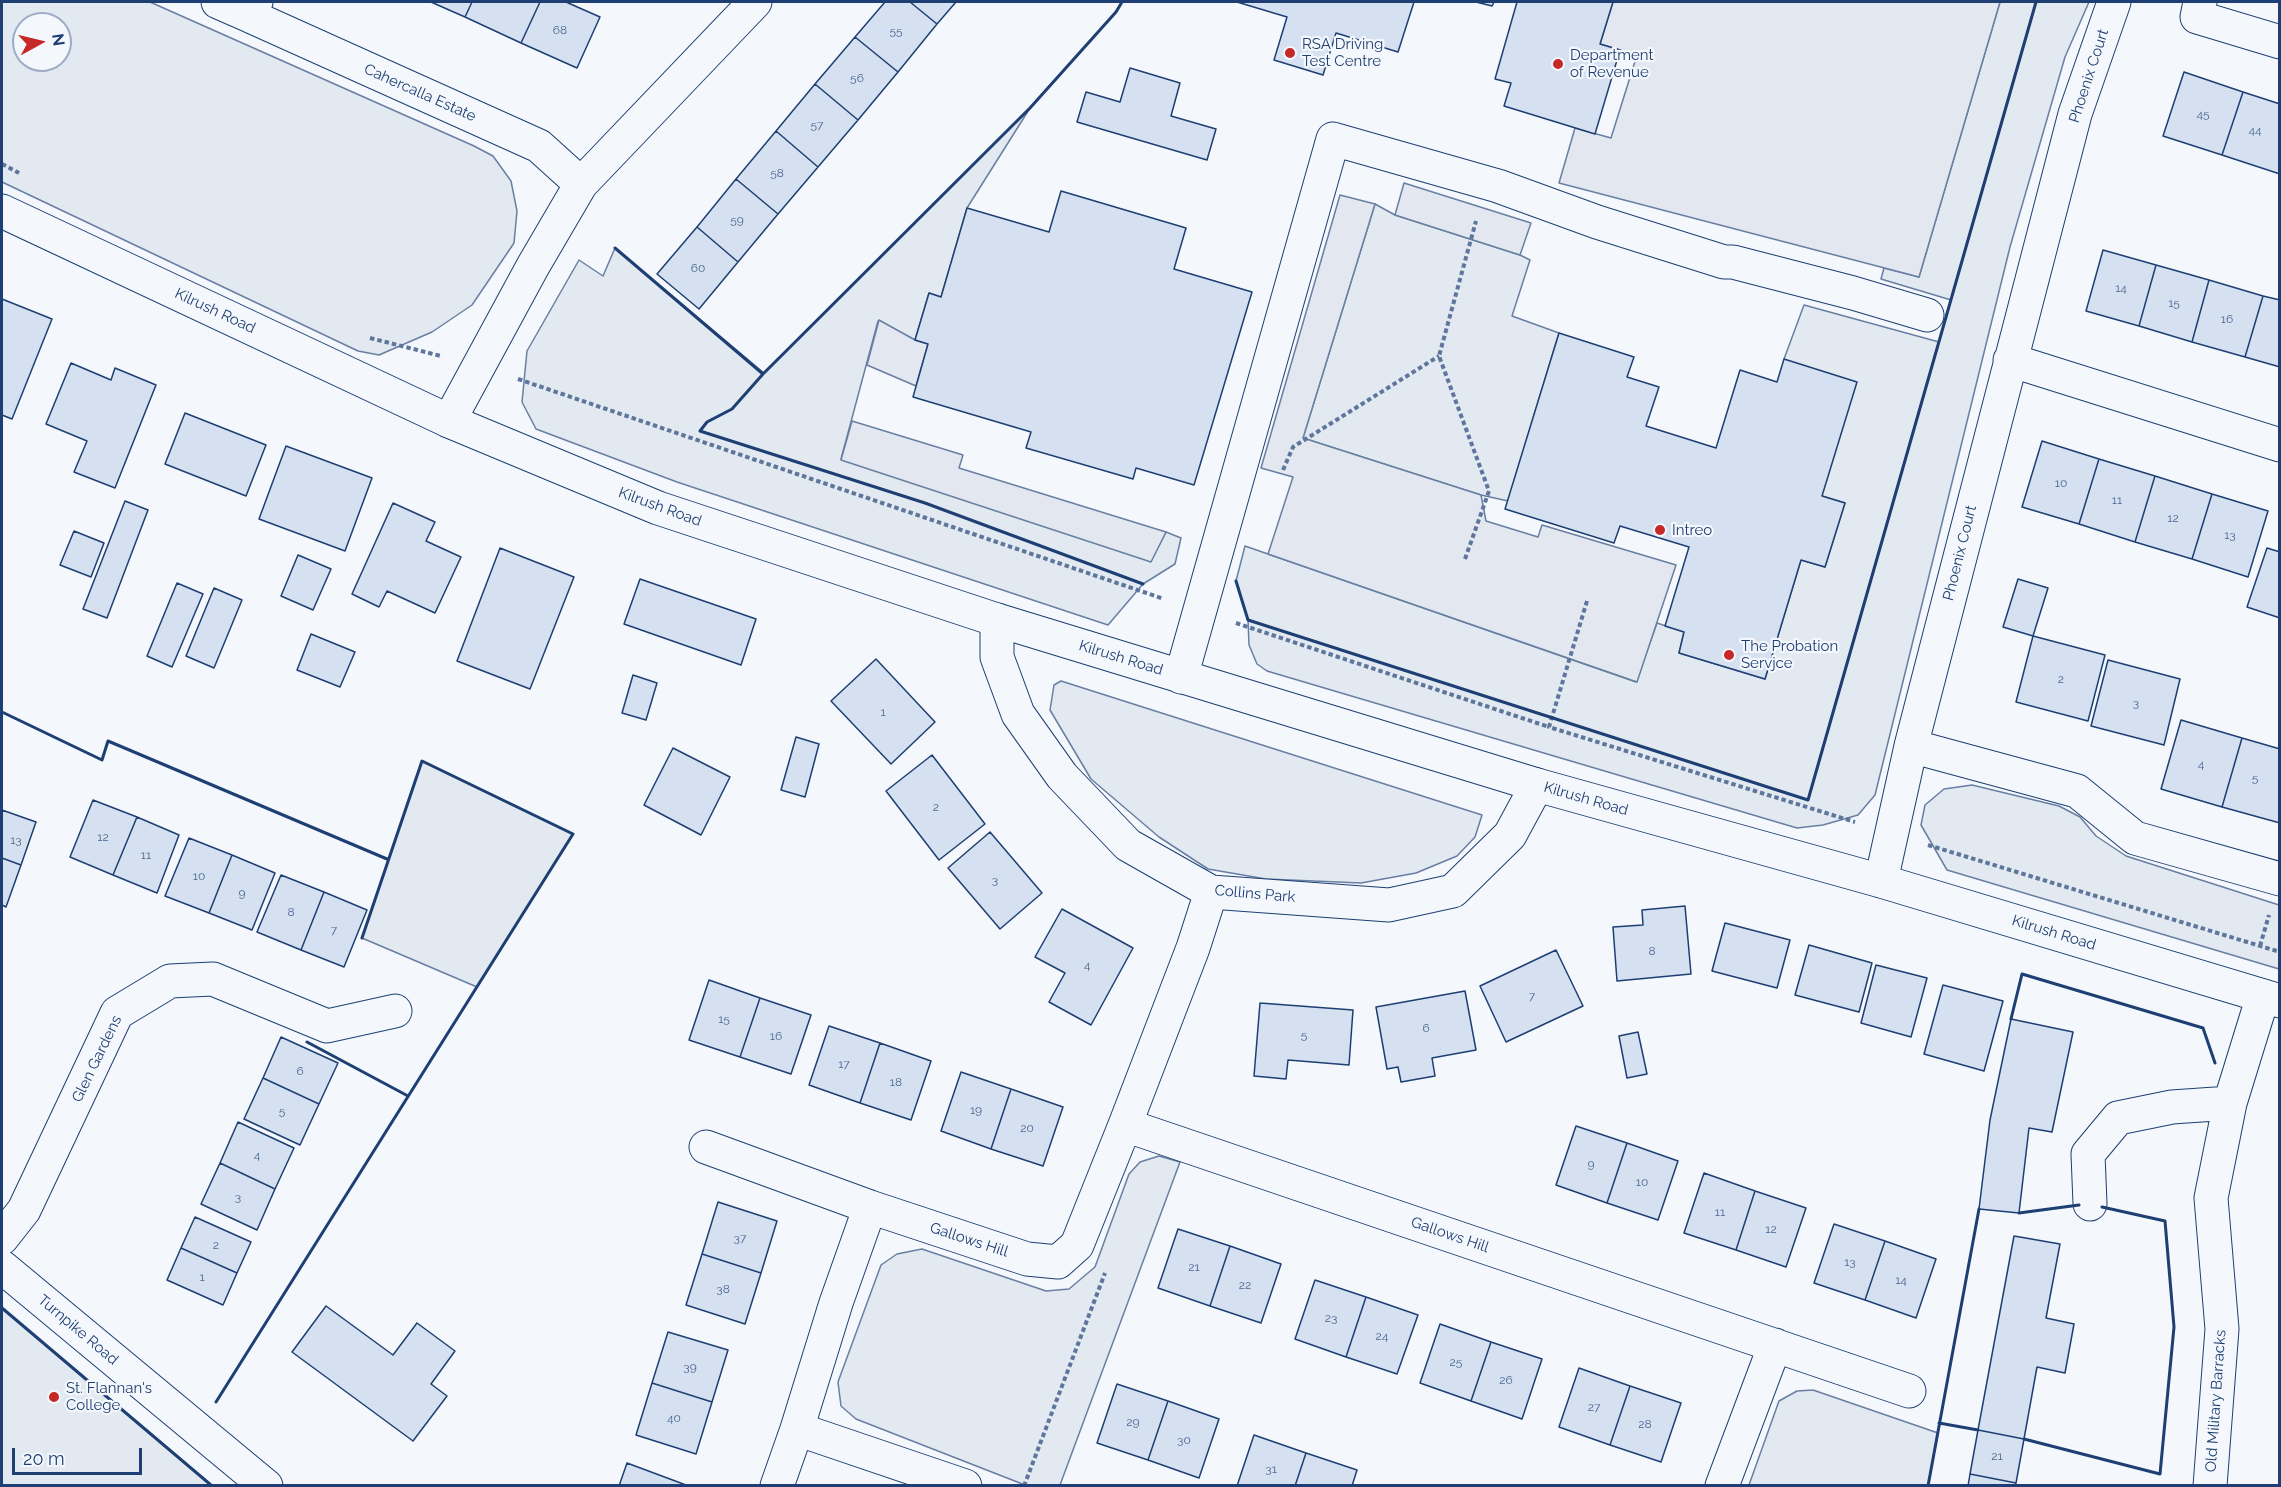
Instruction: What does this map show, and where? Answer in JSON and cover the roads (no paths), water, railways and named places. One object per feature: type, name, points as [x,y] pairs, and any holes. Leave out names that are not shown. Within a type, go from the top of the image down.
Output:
[{"type":"street","name":"Cahercalla Estate","points":[[218,2],[253,9],[539,146],[581,184]]},
{"type":"street","points":[[449,421],[533,266],[581,184],[755,2]]},
{"type":"street","name":"Phoenix Court","points":[[1881,881],[1911,746],[2075,114],[2114,2]]},
{"type":"street","points":[[2200,2],[2197,17],[2280,42]]},
{"type":"street","points":[[1181,677],[1333,139],[1486,182],[1597,222],[1724,262],[1733,262],[1853,293],[1927,315]]},
{"type":"street","name":"Kilrush Road","points":[[2,211],[449,421],[658,508],[997,620],[1181,677],[1537,785],[1881,881],[2271,998]]},
{"type":"street","points":[[2010,360],[2280,446]]},
{"type":"street","name":"Collins Park","points":[[997,620],[997,657],[1018,714],[1062,776],[1128,845],[1211,892],[1389,904],[1453,891],[1510,835],[1537,785]]},
{"type":"street","points":[[1911,746],[2077,791],[2135,838],[2280,879]]},
{"type":"street","name":"Gallows Hill","points":[[706,1147],[870,1207],[1026,1259],[1058,1262],[1077,1245],[1193,948],[1211,892]]},
{"type":"street","name":"Glen Gardens","points":[[2,1238],[24,1210],[117,1012],[170,981],[213,979],[327,1026],[395,1011]]},
{"type":"street","name":"Old Military Barracks","points":[[2210,1485],[2222,1329],[2211,1198],[2230,1103],[2271,998]]},
{"type":"street","points":[[2090,1204],[2088,1154],[2118,1118],[2172,1107],[2230,1103]]},
{"type":"street","name":"Gallows Hill","points":[[1125,1125],[1909,1391]]},
{"type":"street","points":[[777,1485],[870,1207]]},
{"type":"street","name":"Turnpike Road","points":[[2,1267],[266,1485]]},
{"type":"street","points":[[1722,1485],[1775,1345]]},
{"type":"street","points":[[797,1429],[965,1485]]},
{"type":"place","name":"RSA Driving Test Centre","points":[[1290,53]]},
{"type":"place","name":"Department of Revenue","points":[[1558,64]]},
{"type":"place","name":"Intreo","points":[[1660,530]]},
{"type":"place","name":"The Probation Servjce","points":[[1729,655]]},
{"type":"place","name":"St. Flannan's College","points":[[54,1397]]}]
